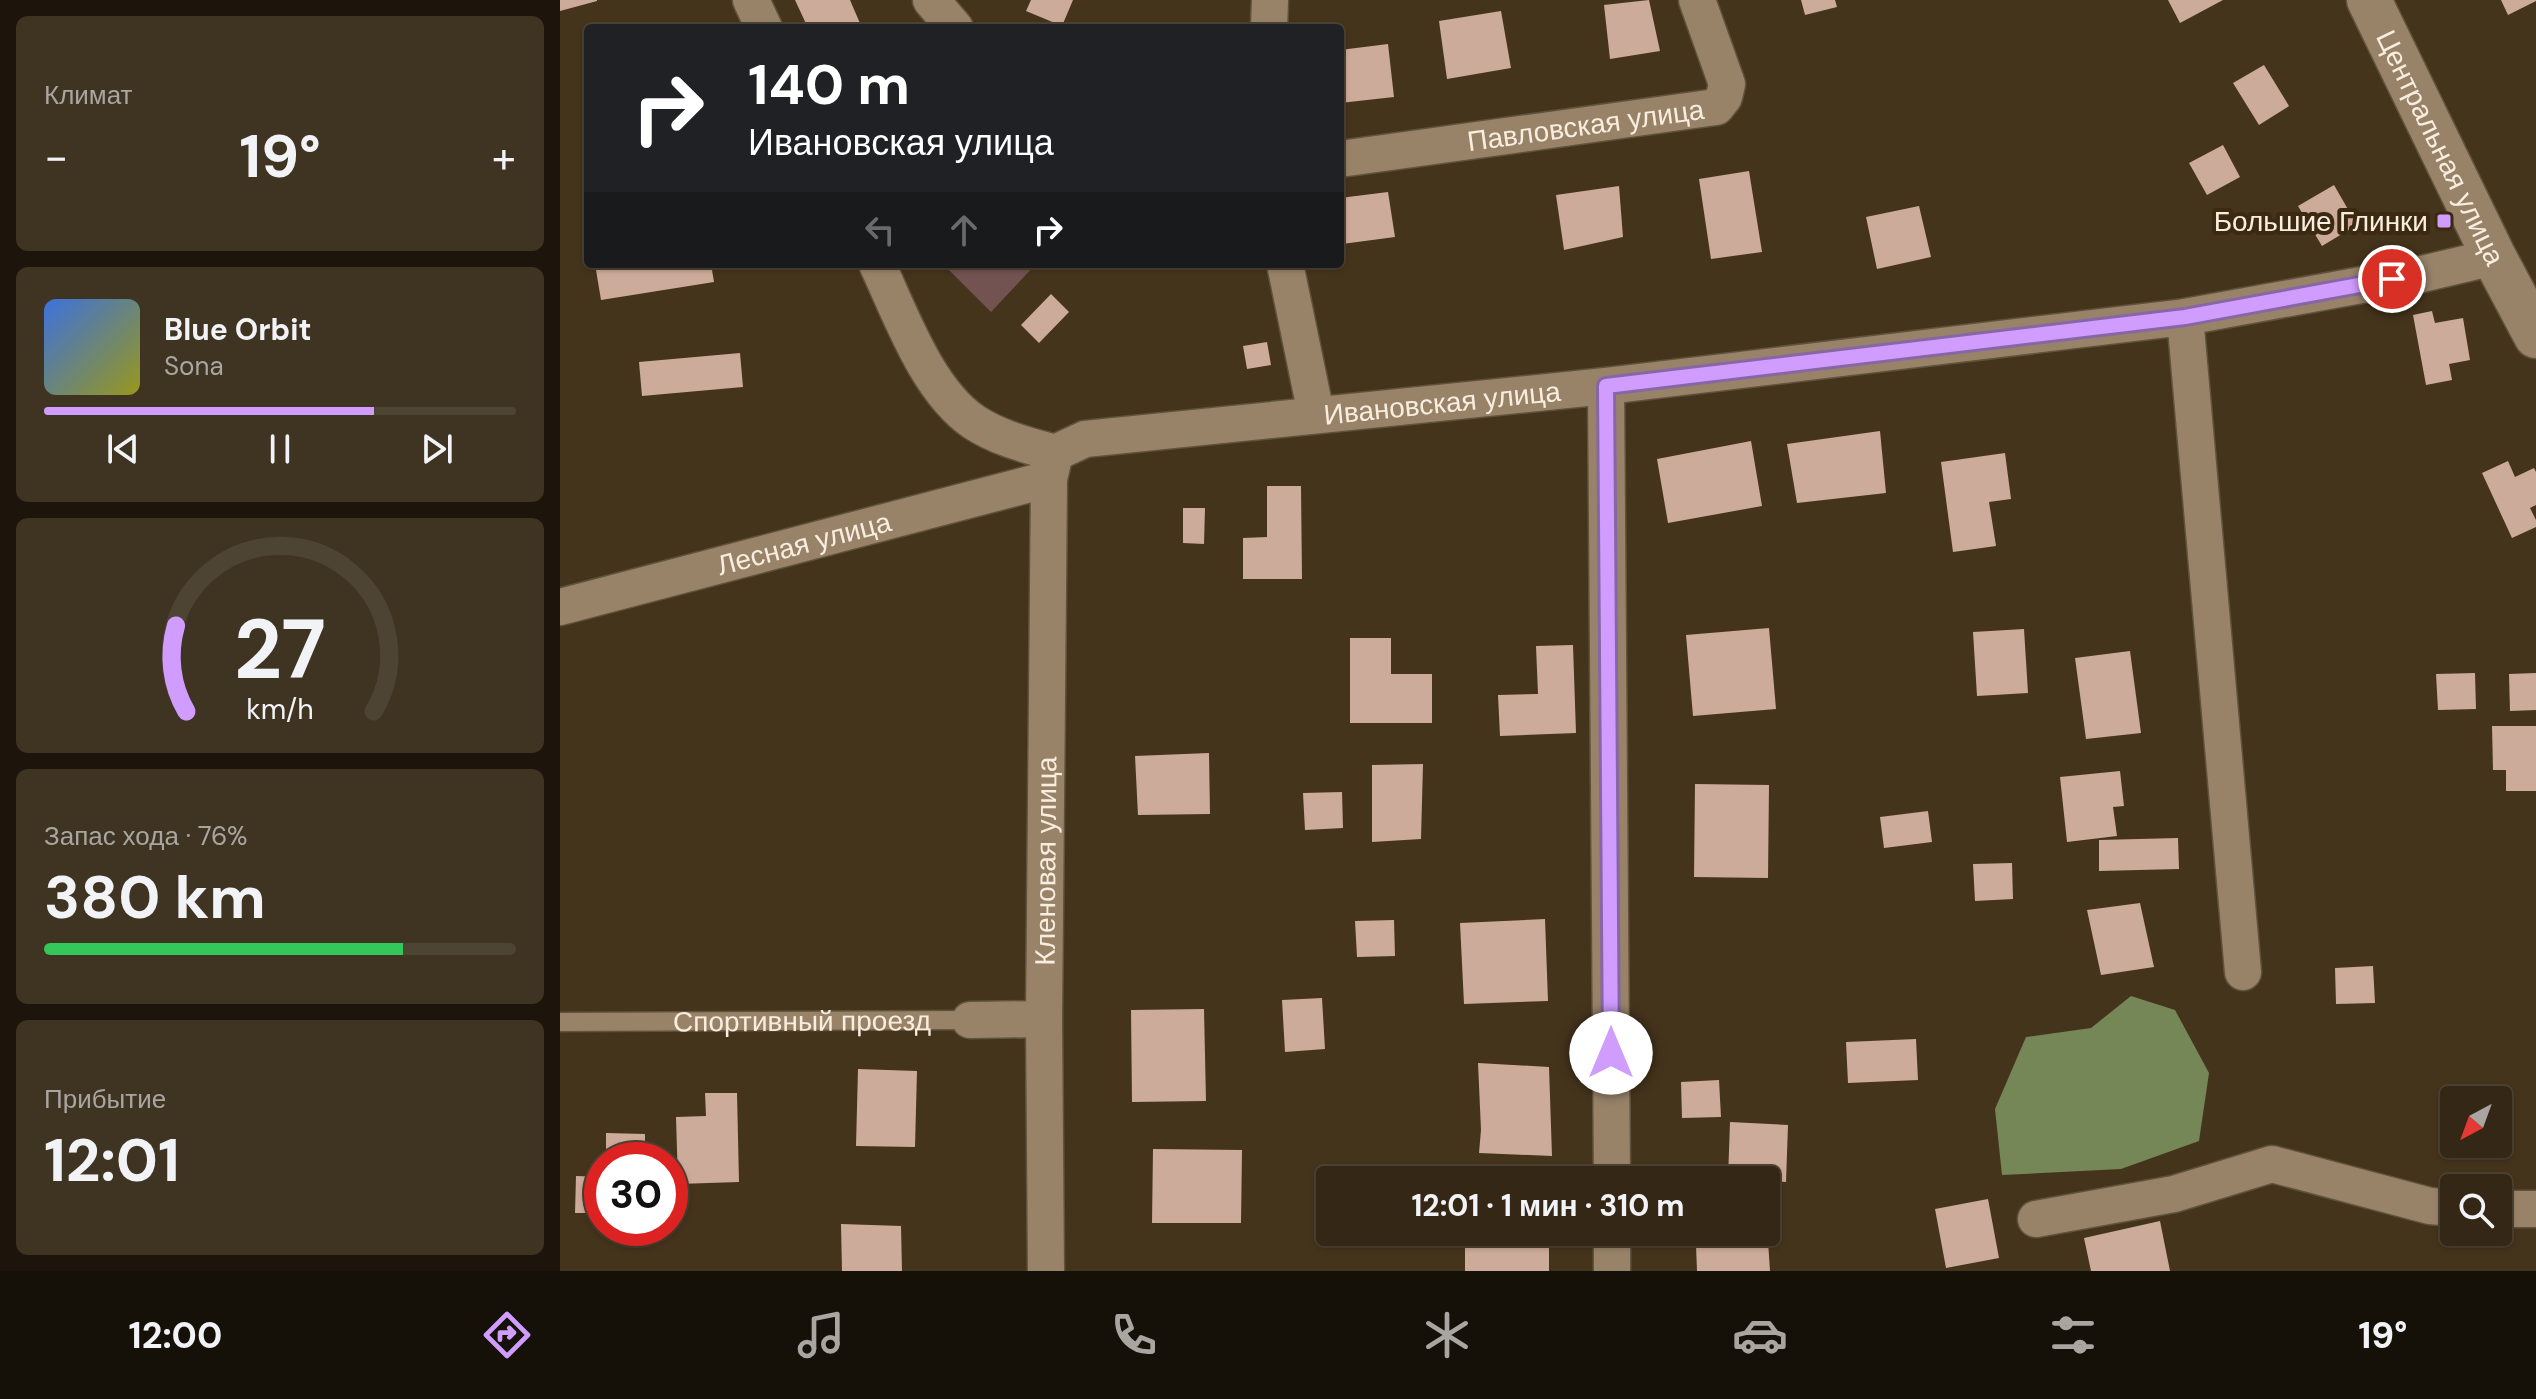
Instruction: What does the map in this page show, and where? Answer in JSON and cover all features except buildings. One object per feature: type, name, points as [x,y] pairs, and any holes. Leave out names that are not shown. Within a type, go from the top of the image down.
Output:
[{"type":"main road","name":"Центральная улица","points":[[2369,0],[2494,257],[2536,336]]},
{"type":"street","points":[[751,0],[762,24]]},
{"type":"street","points":[[931,0],[952,24]]},
{"type":"street","points":[[1269,24],[1270,0]]},
{"type":"street","name":"Павловская улица","points":[[1344,158],[1716,107],[1724,97],[1727,84],[1697,0]]},
{"type":"street","name":"Ивановская улица","points":[[1052,466],[1085,439],[1606,386],[2185,317],[2422,274],[2494,257]]},
{"type":"street","points":[[879,268],[930,374],[949,401],[974,422],[1052,466]]},
{"type":"street","points":[[1286,268],[1316,414]]},
{"type":"street","points":[[2185,317],[2243,972]]},
{"type":"street","points":[[1606,386],[1612,1166]]},
{"type":"street","name":"Лесная улица","points":[[560,607],[1052,466]]},
{"type":"street","name":"Кленовая улица","points":[[1046,1271],[1044,1019],[1052,466]]},
{"type":"street","name":"Спортивный проезд","points":[[970,1020],[1044,1019]]},
{"type":"street","points":[[2036,1219],[2174,1194],[2272,1164],[2440,1207]]},
{"type":"street","points":[[2512,1209],[2536,1209]]},
{"type":"street","points":[[1612,1246],[1612,1271]]},
{"type":"lane","name":"Спортивный проезд","points":[[560,1022],[970,1020]]},
{"type":"shaded area","points":[[947,268],[1032,268],[991,312]]},
{"type":"shaded area","points":[[2131,996],[2175,1010],[2209,1073],[2199,1141],[2121,1169],[2002,1175],[1995,1109],[2026,1037],[2091,1028]]},
{"type":"place","name":"Большие Глинки","points":[[2444,221]]},
{"type":"route","points":[[1611,1053],[1606,386],[2185,317],[2392,279]]}]
